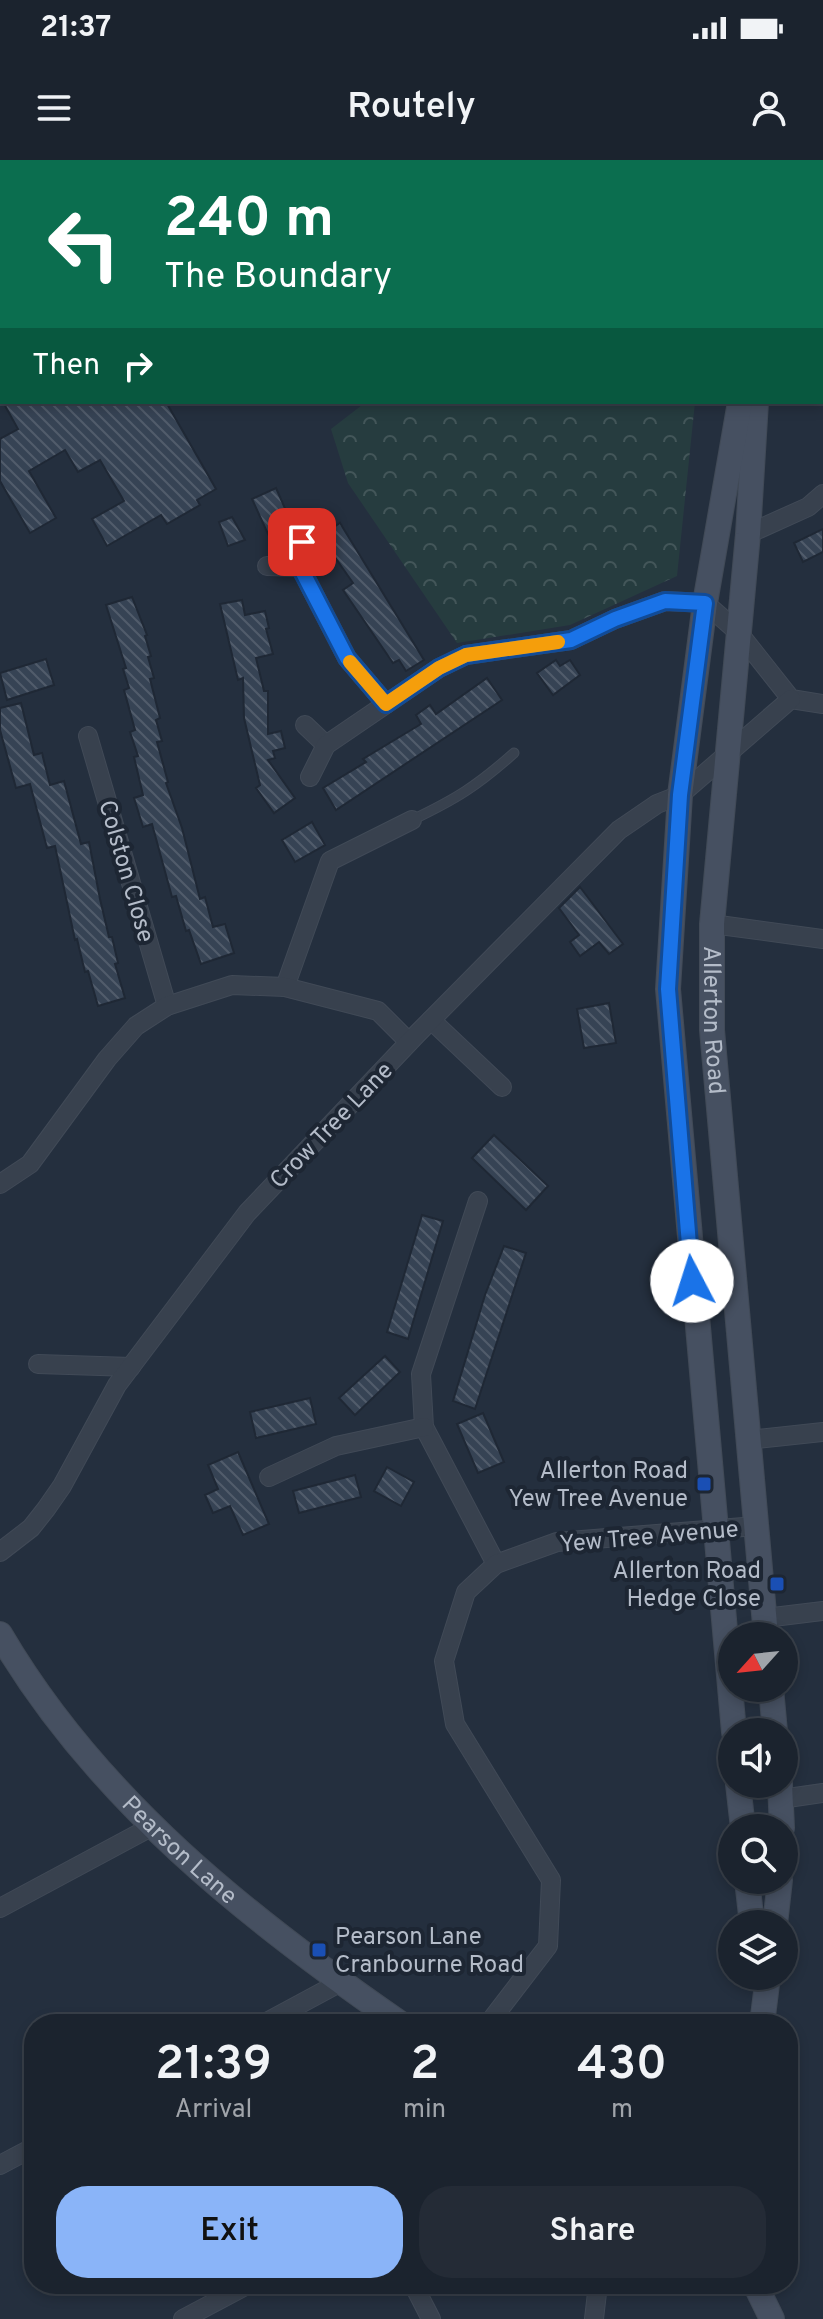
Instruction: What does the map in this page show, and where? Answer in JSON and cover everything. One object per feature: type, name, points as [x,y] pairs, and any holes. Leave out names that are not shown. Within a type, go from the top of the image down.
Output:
[{"type":"street","name":"Allerton Road","points":[[733,1718],[668,989],[680,795],[705,603],[740,404]]},
{"type":"street","name":"Allerton Road","points":[[756,404],[748,534],[712,924],[712,1030],[766,1622]]},
{"type":"street","points":[[748,534],[808,507],[823,494]]},
{"type":"street","points":[[302,542],[300,567],[347,658],[386,704]]},
{"type":"street","points":[[267,566],[300,567]]},
{"type":"street","points":[[310,777],[326,745],[439,668],[466,655],[571,640],[615,619],[665,601],[705,603],[738,632],[791,699],[823,704]]},
{"type":"street","name":"Crow Tree Lane","points":[[0,1552],[31,1528],[54,1498],[117,1385],[247,1213],[409,1042],[619,830],[657,804],[680,795],[791,699]]},
{"type":"street","points":[[305,725],[326,745]]},
{"type":"street","name":"Colston Close","points":[[88,736],[167,1006]]},
{"type":"street","points":[[285,987],[330,861],[412,820]]},
{"type":"street","points":[[712,924],[823,939]]},
{"type":"street","points":[[0,1184],[30,1164],[107,1059],[136,1026],[167,1006],[232,985],[285,987],[378,1011],[409,1042]]},
{"type":"street","points":[[431,1020],[502,1087]]},
{"type":"street","points":[[478,1201],[421,1374],[424,1427],[496,1564]]},
{"type":"street","points":[[38,1364],[131,1367]]},
{"type":"street","points":[[269,1477],[336,1446],[424,1427]]},
{"type":"street","points":[[748,1440],[823,1432]]},
{"type":"street","name":"Yew Tree Avenue","points":[[496,2014],[548,1946],[551,1880],[455,1724],[444,1661],[466,1592],[496,1564],[557,1542],[756,1526]]},
{"type":"street","points":[[784,1622],[823,1611]]},
{"type":"street","name":"Pearson Lane","points":[[0,1634],[26,1679],[111,1785],[151,1827],[244,1908],[387,2014]]},
{"type":"street","points":[[798,1792],[823,1793]]},
{"type":"street","points":[[0,1908],[151,1827]]},
{"type":"street","points":[[282,2014],[341,1982]]},
{"type":"street","points":[[758,1990],[761,2014]]},
{"type":"street","points":[[763,2014],[766,1990]]},
{"type":"street","points":[[0,2165],[24,2152]]},
{"type":"street","points":[[183,2319],[230,2294]]},
{"type":"street","points":[[418,2294],[431,2319]]},
{"type":"street","points":[[594,2319],[597,2294]]},
{"type":"street","points":[[760,2294],[772,2319]]},
{"type":"lane","points":[[412,820],[468,792],[514,753]]},
{"type":"green space","points":[[363,404],[695,404],[677,576],[570,625],[457,643],[348,483],[331,429]]},
{"type":"building","points":[[4,404],[167,404],[216,489],[197,500],[200,505],[167,524],[161,515],[107,546],[92,519],[124,501],[100,460],[78,472],[65,450],[29,471],[56,518],[30,533],[0,481],[0,439],[18,429]]},
{"type":"building","points":[[276,488],[287,513],[279,516],[284,526],[268,534],[252,499]]},
{"type":"building","points":[[232,517],[245,540],[228,546],[219,522]]},
{"type":"building","points":[[340,523],[424,660],[406,671],[399,660],[393,663],[343,590],[353,583],[320,536]]},
{"type":"building","points":[[823,529],[823,552],[803,562],[794,543]]},
{"type":"building","points":[[132,597],[147,635],[151,656],[148,657],[154,678],[150,679],[160,718],[156,720],[162,741],[157,742],[166,783],[182,828],[200,899],[205,897],[213,927],[225,924],[234,953],[201,964],[189,930],[186,931],[176,896],[172,897],[152,824],[143,827],[134,798],[143,795],[134,757],[138,756],[130,732],[135,730],[124,690],[129,688],[123,669],[126,668],[106,605]]},
{"type":"building","points":[[242,600],[245,615],[265,611],[273,654],[256,658],[264,691],[268,691],[268,734],[281,731],[285,748],[273,751],[275,758],[268,760],[295,798],[274,813],[256,788],[260,785],[244,718],[243,678],[238,680],[220,604]]},
{"type":"building","points":[[46,659],[54,685],[7,700],[0,673]]},
{"type":"building","points":[[556,660],[560,666],[570,660],[580,675],[553,695],[537,673]]},
{"type":"building","points":[[487,678],[502,700],[336,810],[323,788],[366,762],[363,759],[421,724],[416,715],[430,705],[436,714]]},
{"type":"building","points":[[21,703],[34,755],[42,753],[50,785],[64,781],[81,844],[89,842],[125,998],[98,1006],[75,940],[55,846],[47,848],[30,784],[16,788],[0,730],[0,708]]},
{"type":"building","points":[[312,822],[325,845],[295,862],[282,840]]},
{"type":"building","points":[[580,887],[623,944],[609,954],[599,942],[580,956],[570,942],[579,935],[559,908]]},
{"type":"building","points":[[609,1003],[616,1043],[584,1048],[577,1009]]},
{"type":"building","points":[[494,1135],[548,1186],[526,1210],[472,1158]]},
{"type":"building","points":[[422,1215],[443,1221],[408,1339],[387,1332]]},
{"type":"building","points":[[504,1246],[526,1253],[475,1409],[453,1401],[485,1295]]},
{"type":"building","points":[[385,1356],[400,1372],[355,1415],[339,1398]]},
{"type":"building","points":[[310,1398],[316,1424],[256,1438],[250,1412]]},
{"type":"building","points":[[483,1413],[504,1462],[478,1473],[457,1424]]},
{"type":"building","points":[[238,1452],[269,1524],[243,1535],[230,1506],[213,1513],[205,1495],[218,1489],[208,1465]]},
{"type":"building","points":[[387,1467],[414,1482],[401,1506],[374,1491]]},
{"type":"building","points":[[355,1475],[361,1497],[299,1513],[293,1491]]},
{"type":"slow traffic","points":[[350,662],[386,704],[439,668],[466,655],[558,642]]},
{"type":"place","name":"Allerton Road Yew Tree Avenue","points":[[704,1484]]},
{"type":"place","name":"Allerton Road Hedge Close","points":[[777,1584]]},
{"type":"place","name":"Pearson Lane Cranbourne Road","points":[[319,1950]]},
{"type":"route","points":[[302,542],[300,567],[347,658],[386,704],[439,668],[466,655],[571,640],[615,619],[665,601],[705,603],[680,795],[668,989],[692,1281]]}]
